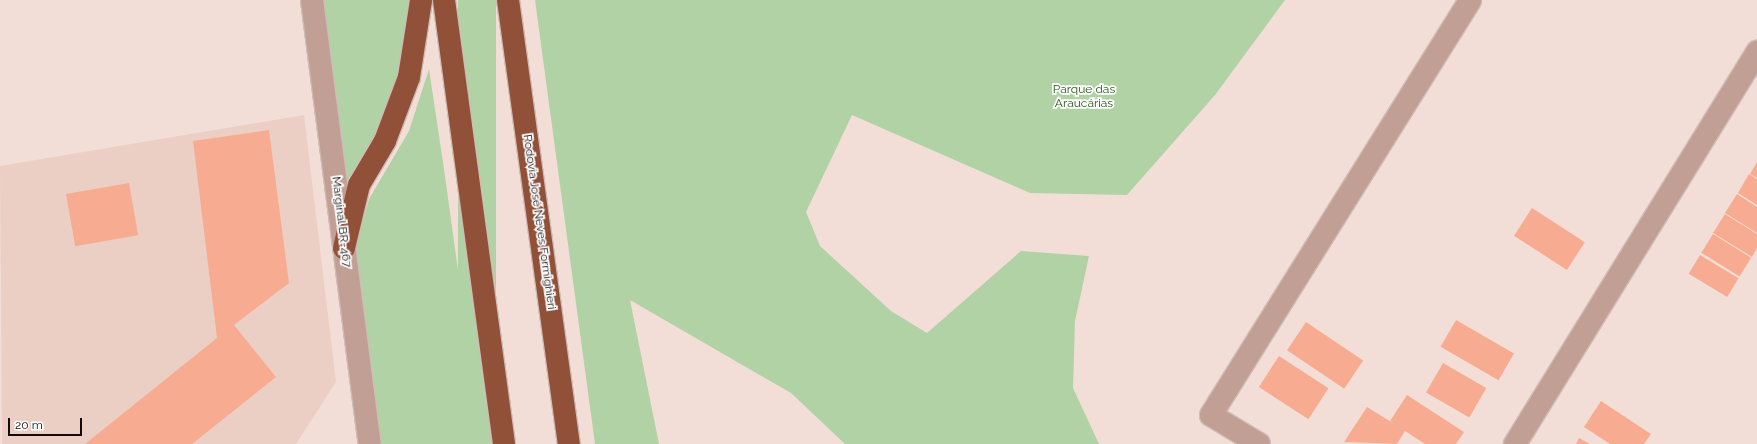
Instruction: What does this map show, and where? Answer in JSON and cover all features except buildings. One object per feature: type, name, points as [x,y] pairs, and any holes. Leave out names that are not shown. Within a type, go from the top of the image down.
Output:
[{"type":"highway","points":[[344,248],[359,185],[385,141],[409,77],[421,0]]},
{"type":"highway","points":[[444,0],[504,444]]},
{"type":"highway","name":"Rodovia José Neves Formighieri","points":[[508,0],[569,444]]},
{"type":"street","name":"Marginal BR-467","points":[[312,0],[370,444]]},
{"type":"street","points":[[1259,444],[1211,415],[1470,0]]},
{"type":"street","points":[[1515,444],[1757,52]]},
{"type":"shaded area","points":[[304,115],[336,382],[296,444],[2,444],[0,166]]},
{"type":"green space","points":[[323,0],[412,0],[402,63],[388,107],[373,143],[346,188]]},
{"type":"green space","points":[[458,0],[496,0],[496,444],[458,444]]},
{"type":"green space","name":"Parque das Araucárias","points":[[535,0],[1285,0],[1215,95],[1127,195],[1030,193],[852,115],[806,212],[820,246],[891,311],[927,333],[1021,251],[1089,256],[1075,321],[1073,388],[1099,444],[845,444],[791,393],[630,300],[659,444],[595,444]]},
{"type":"green space","points":[[429,69],[482,444],[379,444],[354,252],[369,199],[409,131]]}]
